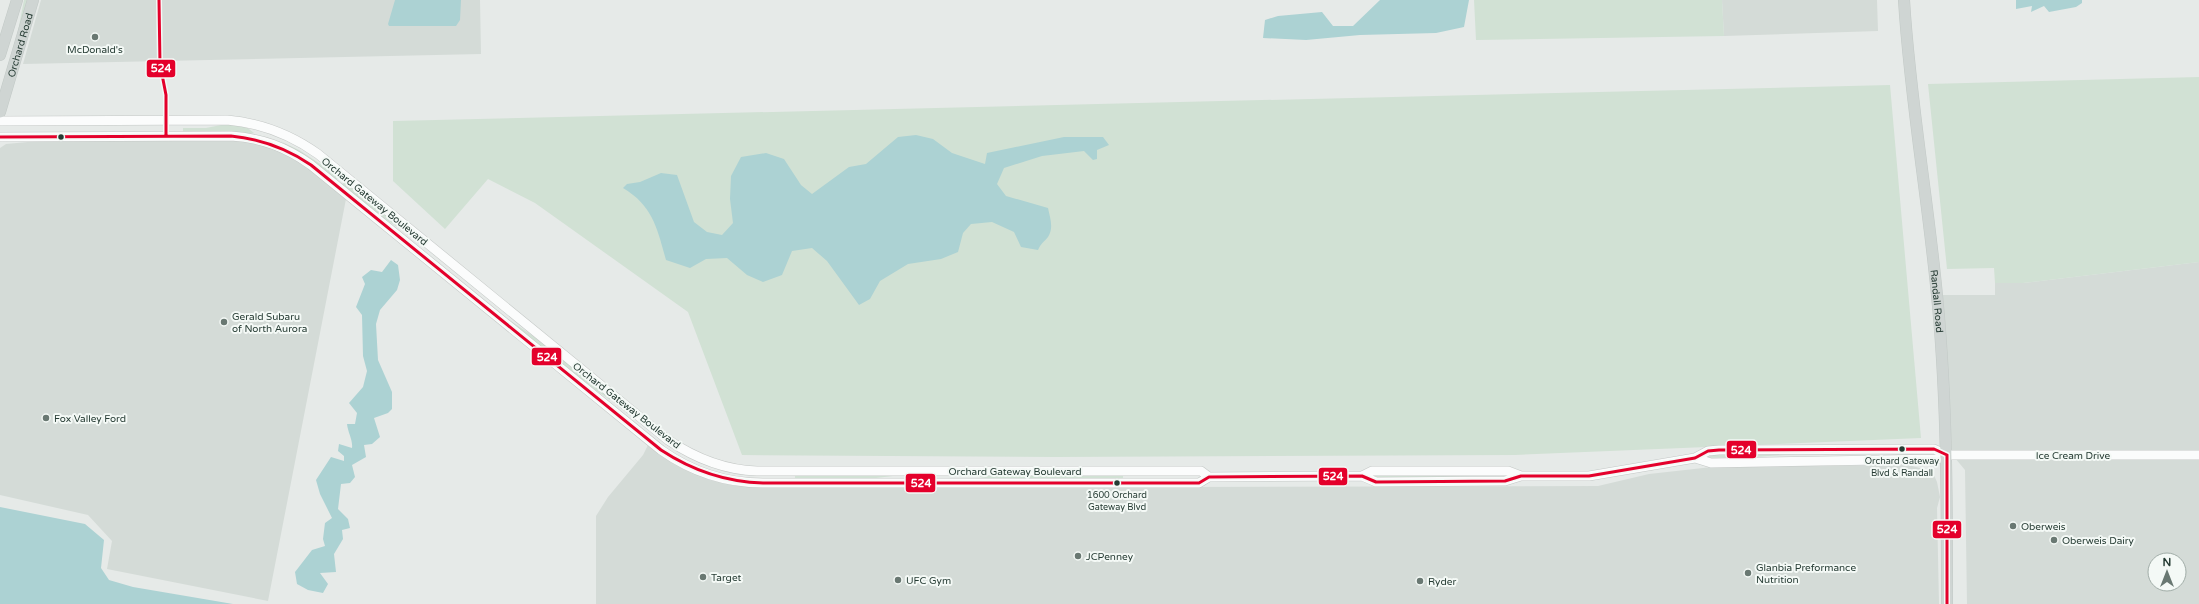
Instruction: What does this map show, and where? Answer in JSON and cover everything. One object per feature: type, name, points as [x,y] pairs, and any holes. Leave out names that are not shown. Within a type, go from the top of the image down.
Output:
[{"type":"main road","name":"Orchard Road","points":[[0,55],[17,0]]},
{"type":"main road","name":"Orchard Road","points":[[0,112],[33,0]]},
{"type":"main road","name":"Randall Road","points":[[1904,0],[1910,74],[1938,306],[1947,455],[1947,604]]},
{"type":"street","name":"Orchard Gateway Boulevard","points":[[0,120],[227,120],[260,125],[287,135],[318,154],[668,440],[689,453],[714,464],[736,469],[757,471],[1201,471],[1209,477]]},
{"type":"street","name":"Orchard Gateway Boulevard","points":[[0,137],[231,136],[265,140],[282,146],[311,165],[643,436],[684,465],[715,477],[739,482],[762,484],[1199,483],[1209,477],[1362,476],[1372,470],[1508,471],[1521,476],[1589,476],[1695,458],[1711,463],[1806,460],[1938,459],[1947,455]]},
{"type":"street","name":"Ice Cream Drive","points":[[1947,455],[2199,455]]},
{"type":"shaded area","points":[[41,0],[480,0],[481,54],[23,64]]},
{"type":"shaded area","points":[[1722,0],[1877,0],[1878,31],[1724,36]]},
{"type":"shaded area","points":[[50,140],[240,140],[276,148],[297,159],[346,199],[268,601],[107,569],[112,541],[88,515],[0,495],[0,148],[6,144]]},
{"type":"shaded area","points":[[2199,262],[2199,604],[1967,604],[1965,470],[1950,452],[1939,295],[1995,295],[1995,283],[2023,283]]},
{"type":"shaded area","points":[[648,445],[674,464],[710,480],[736,486],[760,488],[1598,486],[1649,474],[1712,467],[1908,465],[1932,471],[1937,482],[1940,497],[1937,508],[1939,604],[596,604],[596,516],[608,497],[643,455]]},
{"type":"green space","points":[[24,0],[29,0],[20,31],[18,31]]},
{"type":"green space","points":[[1474,0],[1722,0],[1724,36],[1476,40]]},
{"type":"green space","points":[[2199,77],[2199,262],[2023,283],[1995,283],[1994,268],[1947,269],[1928,84]]},
{"type":"green space","points":[[1890,85],[1921,438],[1515,455],[1055,457],[742,455],[688,312],[535,203],[488,179],[445,229],[393,181],[393,121]]},
{"type":"green space","points":[[226,124],[245,126],[254,133],[183,133],[183,128],[206,128]]},
{"type":"green space","points":[[280,141],[299,150],[337,175],[338,178],[335,180],[306,156]]},
{"type":"green space","points":[[344,181],[408,234],[373,211],[342,185]]},
{"type":"green space","points":[[508,319],[536,338],[611,399],[610,400],[581,380],[507,320]]},
{"type":"green space","points":[[1719,454],[1799,454],[1702,458]]},
{"type":"green space","points":[[893,474],[893,476],[859,480],[795,479],[795,476]]},
{"type":"green space","points":[[1123,474],[1123,479],[991,479],[969,475]]},
{"type":"green space","points":[[1390,474],[1516,474],[1515,476],[1369,478],[1369,476]]},
{"type":"water","points":[[395,0],[461,0],[460,20],[456,26],[389,26],[388,24]]},
{"type":"water","points":[[1380,0],[1469,0],[1464,27],[1436,33],[1360,35],[1306,40],[1263,38],[1265,20],[1278,16],[1322,12],[1333,26],[1353,26]]},
{"type":"water","points":[[2016,0],[2082,0],[2082,3],[2076,7],[2049,12],[2044,6],[2031,12],[2032,6],[2016,9]]},
{"type":"water","points":[[916,135],[933,139],[952,153],[985,164],[987,153],[1064,137],[1103,137],[1109,145],[1097,150],[1097,159],[1093,160],[1084,151],[1042,156],[1004,168],[997,184],[1006,196],[1048,208],[1051,230],[1050,234],[1038,250],[1021,247],[1014,232],[992,222],[971,224],[963,233],[958,252],[941,259],[908,264],[880,281],[870,299],[859,305],[827,261],[812,248],[792,251],[782,275],[763,282],[747,275],[727,258],[706,259],[690,268],[666,260],[660,238],[647,210],[641,202],[623,188],[627,184],[640,182],[661,173],[677,175],[694,222],[707,232],[722,235],[733,223],[730,199],[731,176],[741,157],[766,153],[784,159],[801,185],[812,194],[849,167],[866,164],[898,137]]},
{"type":"water","points":[[391,260],[398,265],[400,280],[397,290],[380,310],[376,324],[378,360],[392,392],[392,409],[388,413],[374,418],[380,437],[372,444],[364,445],[366,457],[352,465],[355,477],[350,483],[341,484],[338,509],[348,519],[350,528],[342,530],[343,539],[334,554],[336,572],[320,573],[328,584],[323,593],[308,590],[297,584],[295,572],[312,550],[325,546],[323,539],[325,523],[332,518],[320,494],[316,480],[331,457],[344,461],[344,456],[338,451],[339,444],[352,448],[352,442],[347,424],[355,424],[357,413],[349,403],[363,387],[367,371],[363,356],[362,315],[356,307],[365,284],[362,277],[371,270],[382,272]]},
{"type":"water","points":[[0,507],[85,524],[104,540],[101,568],[109,580],[133,587],[233,604],[0,604]]},
{"type":"transit line","name":"524","points":[[159,0],[160,64],[166,95],[166,136]]},
{"type":"transit line","name":"524","points":[[0,137],[231,136],[253,139],[283,149],[311,165],[661,450],[685,464],[722,478],[763,483],[1199,483],[1209,477],[1362,476],[1376,482],[1505,481],[1521,476],[1589,476],[1695,458],[1708,451],[1719,450],[1934,449],[1947,455]]},
{"type":"transit line","name":"524","points":[[1947,455],[1947,604]]},
{"type":"place","name":"McDonald's","points":[[95,37]]},
{"type":"place","name":"Gerald Subaru of North Aurora","points":[[224,322]]},
{"type":"place","name":"Fox Valley Ford","points":[[46,418]]},
{"type":"place","name":"Orchard Gateway Blvd & Randall","points":[[1902,449]]},
{"type":"place","name":"1600 Orchard Gateway Blvd","points":[[1117,483]]},
{"type":"place","name":"Oberweis","points":[[2013,526]]},
{"type":"place","name":"Oberweis Dairy","points":[[2054,540]]},
{"type":"place","name":"JCPenney","points":[[1078,556]]},
{"type":"place","name":"Glanbia Preformance Nutrition","points":[[1748,573]]},
{"type":"place","name":"Target","points":[[703,577]]},
{"type":"place","name":"UFC Gym","points":[[898,580]]},
{"type":"place","name":"Ryder","points":[[1420,581]]}]
